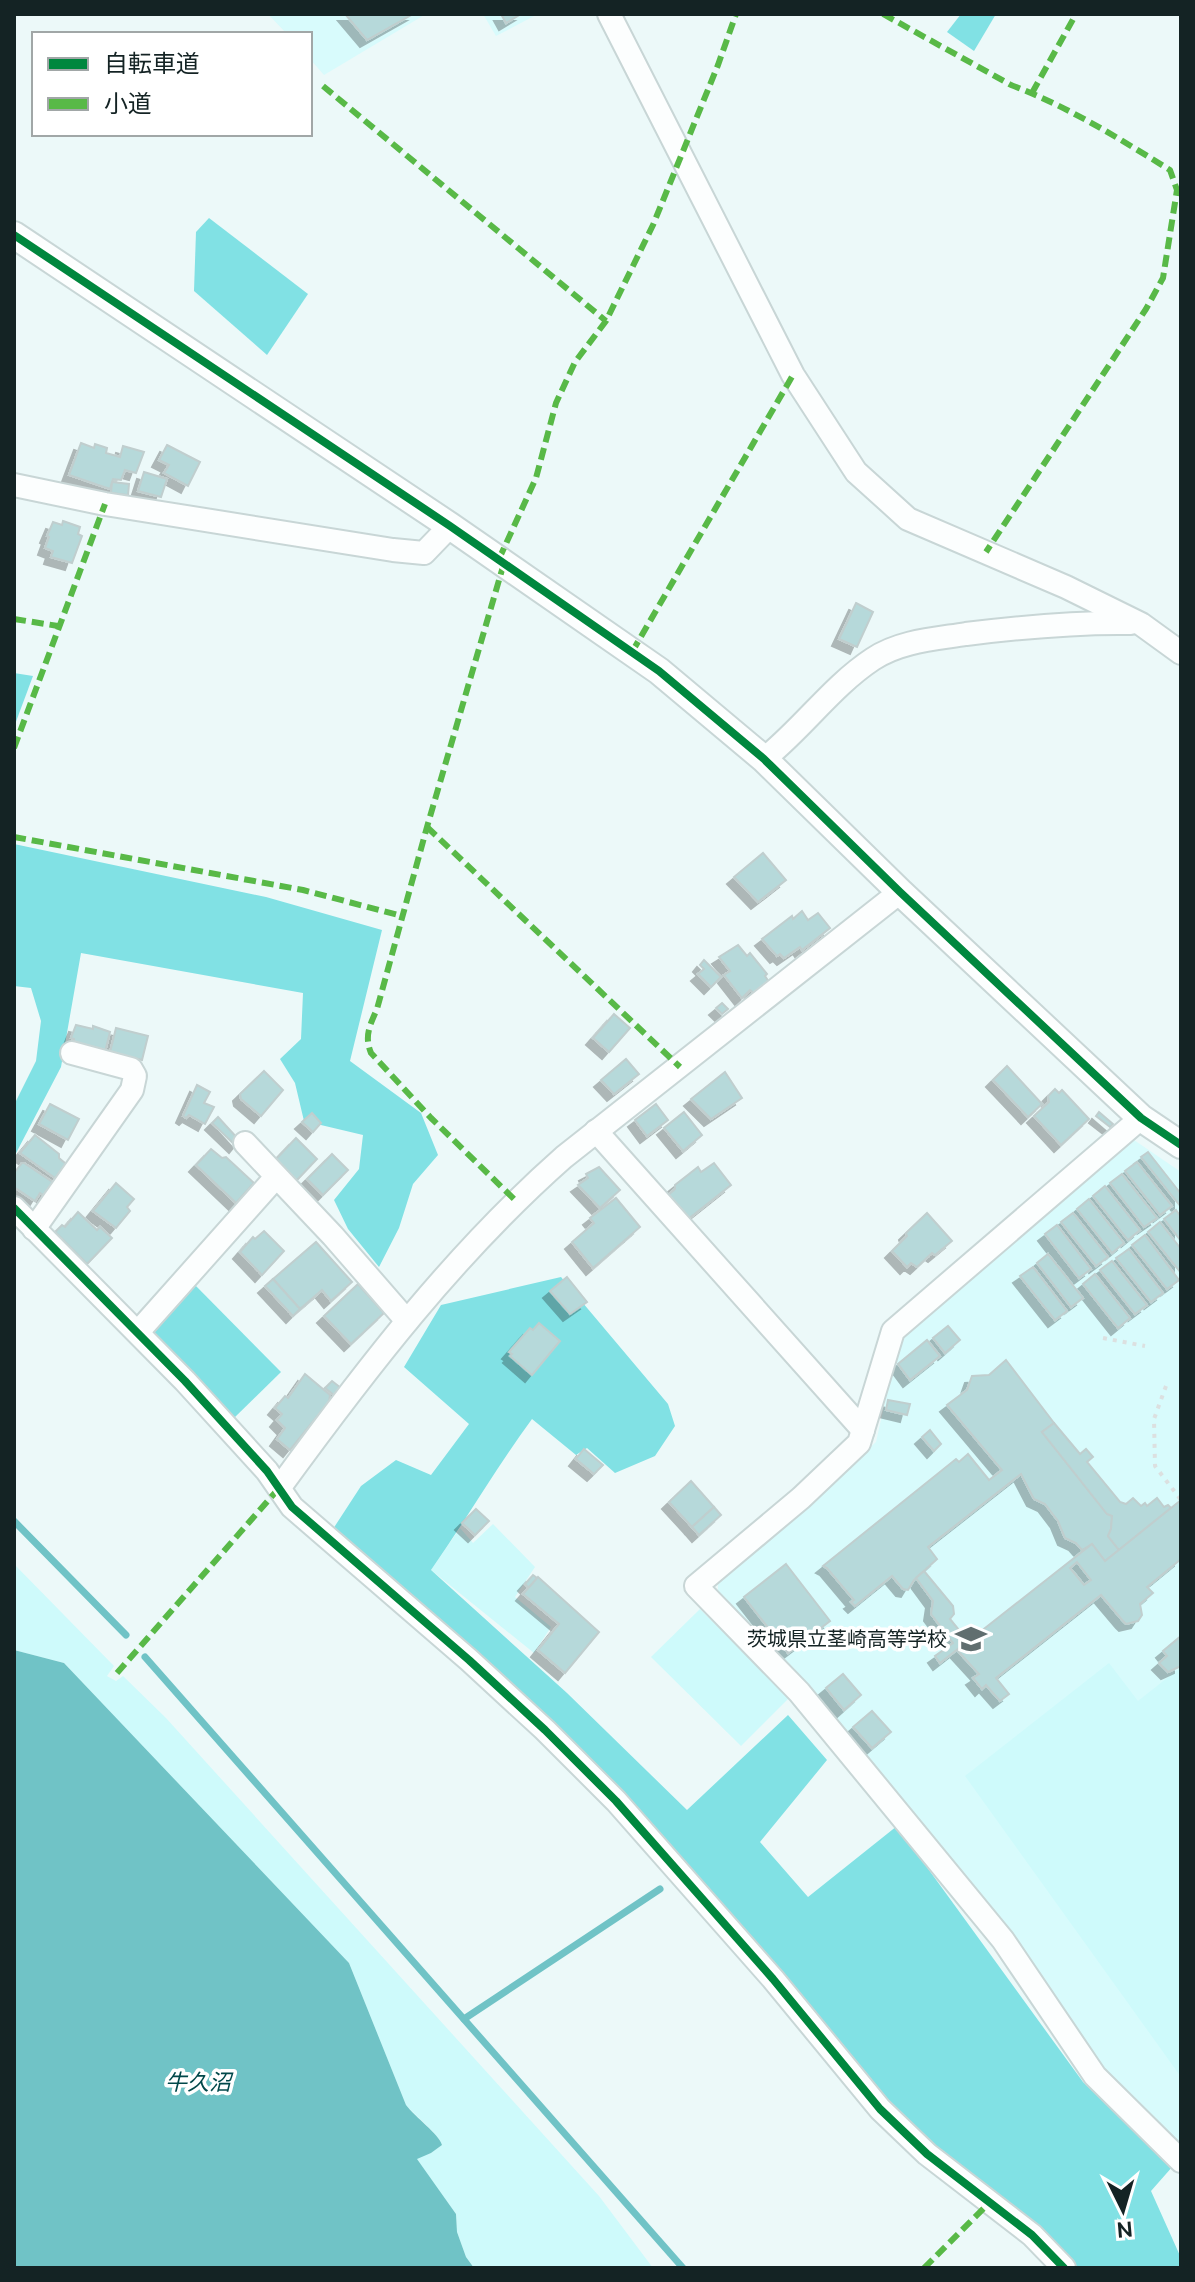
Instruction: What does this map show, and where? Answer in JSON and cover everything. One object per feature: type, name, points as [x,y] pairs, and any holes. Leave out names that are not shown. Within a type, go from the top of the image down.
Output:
[{"type":"street","points":[[609,14],[793,375],[856,472],[908,519],[1066,587],[1141,624],[1181,653]]},
{"type":"street","points":[[14,235],[450,526],[659,671],[764,759],[900,892],[1141,1118],[1181,1145]]},
{"type":"street","points":[[14,485],[105,504],[424,553],[450,526]]},
{"type":"street","points":[[764,759],[859,669],[889,650],[926,640],[1015,628],[1084,622],[1141,624]]},
{"type":"street","points":[[280,1487],[368,1367],[461,1256],[515,1200],[596,1131],[900,892]]},
{"type":"street","points":[[34,1229],[132,1090],[135,1076],[131,1069],[72,1053]]},
{"type":"street","points":[[1141,1118],[893,1331],[859,1443],[801,1498],[696,1586],[799,1692],[1003,1940],[1095,2076],[1181,2161]]},
{"type":"street","points":[[596,1131],[863,1430]]},
{"type":"street","points":[[245,1143],[333,1236],[407,1321]]},
{"type":"street","points":[[138,1332],[276,1177]]},
{"type":"street","points":[[14,1208],[185,1381],[280,1487],[292,1507],[469,1660],[616,1801],[773,1979],[880,2109],[927,2154],[1032,2235],[1064,2268]]},
{"type":"path","points":[[1103,1338],[1145,1346]]},
{"type":"path","points":[[1166,1386],[1154,1419],[1155,1466],[1181,1500]]},
{"type":"shaded area","points":[[268,14],[426,14],[324,75],[312,61],[312,32],[285,32]]},
{"type":"shaded area","points":[[483,14],[538,14],[496,36]]},
{"type":"shaded area","points":[[961,14],[996,14],[974,51],[947,32]]},
{"type":"shaded area","points":[[209,218],[308,294],[267,355],[194,291],[196,232]]},
{"type":"shaded area","points":[[14,673],[33,676],[14,727]]},
{"type":"shaded area","points":[[14,844],[266,897],[382,930],[350,1061],[421,1113],[438,1155],[413,1184],[399,1228],[379,1267],[348,1229],[334,1200],[359,1169],[363,1135],[304,1121],[295,1083],[280,1059],[301,1039],[303,993],[81,953],[61,1067],[14,1157],[14,1105],[36,1061],[41,1021],[31,988],[14,986]]},
{"type":"shaded area","name":"茨城県立茎崎高等学校","points":[[1134,1140],[1181,1172],[1181,2144],[1099,2063],[1012,1934],[805,1683],[718,1595],[718,1584],[876,1442],[900,1335]]},
{"type":"shaded area","points":[[561,1277],[668,1404],[675,1426],[655,1456],[615,1473],[587,1448],[576,1455],[532,1419],[431,1570],[567,1693],[687,1810],[788,1715],[827,1760],[760,1842],[808,1897],[897,1826],[1083,2082],[1173,2166],[1151,2191],[1181,2258],[1181,2268],[1078,2268],[1067,2254],[931,2148],[626,1800],[333,1529],[361,1486],[396,1460],[431,1475],[469,1424],[404,1367],[441,1305]]},
{"type":"shaded area","points":[[194,1284],[281,1372],[233,1419],[146,1331]]},
{"type":"shaded area","points":[[493,1524],[535,1567],[515,1597],[551,1627],[534,1653],[431,1570],[460,1528],[473,1543]]},
{"type":"shaded area","points":[[14,1564],[114,1666],[107,1676],[116,1681],[123,1676],[166,1718],[599,2196],[653,2268],[474,2268],[466,2257],[457,2232],[456,2214],[416,2158],[442,2145],[432,2130],[406,2105],[349,1963],[64,1663],[14,1650]]},
{"type":"shaded area","points":[[700,1609],[789,1698],[741,1746],[651,1657]]},
{"type":"shaded area","points":[[1109,1663],[1138,1701],[1181,1667],[1181,2077],[965,1776]]},
{"type":"water","name":"牛久沼","points":[[14,1650],[64,1663],[349,1963],[406,2105],[442,2145],[417,2159],[456,2214],[457,2232],[466,2257],[474,2268],[14,2268]]},
{"type":"building","points":[[345,14],[413,14],[367,40]]},
{"type":"building","points":[[501,14],[521,14],[506,23]]},
{"type":"building","points":[[81,443],[94,448],[95,444],[107,448],[106,453],[120,457],[123,446],[144,452],[136,473],[125,470],[121,480],[113,479],[110,489],[69,475]]},
{"type":"building","points":[[167,445],[200,462],[188,486],[164,473],[169,465],[159,460]]},
{"type":"building","points":[[144,472],[167,479],[161,497],[138,491]]},
{"type":"building","points":[[112,482],[129,484],[128,495],[111,493]]},
{"type":"building","points":[[63,521],[80,527],[78,534],[82,536],[72,563],[51,557],[53,551],[45,548],[53,522],[62,525]]},
{"type":"building","points":[[856,603],[873,612],[857,647],[839,639]]},
{"type":"building","points":[[763,853],[786,880],[758,902],[734,877]]},
{"type":"building","points":[[802,911],[808,920],[818,913],[830,928],[802,950],[800,947],[784,958],[780,954],[777,956],[762,939]]},
{"type":"building","points":[[738,945],[747,956],[750,953],[767,974],[765,976],[769,982],[754,993],[750,990],[742,998],[724,975],[730,971],[719,957]]},
{"type":"building","points":[[704,960],[721,977],[711,987],[698,974],[704,969],[700,965]]},
{"type":"building","points":[[722,1003],[728,1009],[722,1014],[716,1008]]},
{"type":"building","points":[[614,1014],[630,1028],[609,1052],[593,1038]]},
{"type":"building","points":[[76,1025],[93,1029],[93,1026],[110,1032],[105,1052],[74,1046],[74,1039],[71,1038]]},
{"type":"building","points":[[116,1028],[148,1036],[142,1060],[110,1052]]},
{"type":"building","points":[[626,1059],[639,1074],[614,1094],[601,1080]]},
{"type":"building","points":[[1007,1066],[1042,1104],[1028,1117],[993,1080]]},
{"type":"building","points":[[264,1071],[283,1090],[261,1116],[241,1099],[240,1094]]},
{"type":"building","points":[[725,1072],[742,1098],[711,1119],[691,1099]]},
{"type":"building","points":[[197,1085],[210,1092],[204,1103],[214,1107],[205,1124],[189,1115],[186,1118],[183,1116]]},
{"type":"building","points":[[1055,1089],[1059,1093],[1062,1090],[1089,1119],[1061,1145],[1034,1116],[1049,1102],[1048,1096]]},
{"type":"building","points":[[50,1104],[79,1119],[68,1140],[39,1124]]},
{"type":"building","points":[[656,1104],[668,1120],[647,1136],[635,1120]]},
{"type":"building","points":[[684,1112],[702,1135],[683,1151],[664,1128]]},
{"type":"building","points":[[1099,1112],[1113,1124],[1110,1127],[1096,1116]]},
{"type":"building","points":[[312,1113],[321,1123],[313,1132],[302,1122]]},
{"type":"building","points":[[218,1117],[240,1141],[236,1146],[212,1123]]},
{"type":"building","points":[[35,1135],[59,1154],[66,1164],[55,1178],[20,1153]]},
{"type":"building","points":[[296,1138],[317,1159],[296,1181],[275,1160]]},
{"type":"building","points":[[211,1149],[222,1158],[226,1157],[254,1183],[236,1203],[196,1165]]},
{"type":"building","points":[[1148,1152],[1181,1194],[1181,1207],[1141,1157]]},
{"type":"building","points":[[332,1154],[348,1170],[323,1195],[307,1179]]},
{"type":"building","points":[[1137,1162],[1172,1206],[1160,1215],[1125,1171]]},
{"type":"building","points":[[22,1163],[54,1183],[45,1196],[40,1193],[35,1201],[14,1187],[14,1173]]},
{"type":"building","points":[[714,1163],[731,1185],[687,1220],[667,1196],[675,1185],[698,1167],[701,1172]]},
{"type":"building","points":[[599,1167],[620,1190],[600,1208],[578,1185],[588,1178],[586,1174]]},
{"type":"building","points":[[1122,1174],[1157,1218],[1144,1227],[1110,1183]]},
{"type":"building","points":[[116,1183],[134,1199],[127,1207],[130,1211],[116,1228],[93,1211]]},
{"type":"building","points":[[1105,1186],[1140,1230],[1128,1240],[1093,1196]]},
{"type":"building","points":[[616,1198],[640,1227],[593,1268],[572,1242],[594,1223],[590,1218]]},
{"type":"building","points":[[1089,1199],[1124,1243],[1112,1253],[1077,1209]]},
{"type":"building","points":[[1176,1210],[1181,1217],[1181,1241],[1164,1219]]},
{"type":"building","points":[[78,1212],[97,1230],[100,1227],[112,1238],[87,1264],[55,1232],[62,1225],[65,1227]]},
{"type":"building","points":[[927,1213],[952,1241],[917,1267],[911,1263],[907,1267],[892,1251]]},
{"type":"building","points":[[1073,1213],[1108,1257],[1096,1266],[1061,1222]]},
{"type":"building","points":[[1160,1222],[1181,1249],[1181,1273],[1148,1232]]},
{"type":"building","points":[[1057,1225],[1091,1269],[1079,1278],[1045,1234]]},
{"type":"building","points":[[264,1231],[284,1251],[262,1275],[240,1252],[253,1237],[255,1239]]},
{"type":"building","points":[[1145,1235],[1179,1280],[1167,1289],[1132,1245]]},
{"type":"building","points":[[316,1242],[352,1282],[331,1301],[322,1290],[300,1309],[273,1279]]},
{"type":"building","points":[[1129,1249],[1163,1293],[1151,1302],[1116,1258]]},
{"type":"building","points":[[1048,1254],[1083,1298],[1071,1307],[1037,1263]]},
{"type":"building","points":[[1112,1261],[1147,1305],[1135,1314],[1100,1270]]},
{"type":"building","points":[[1033,1267],[1067,1311],[1055,1320],[1020,1276]]},
{"type":"building","points":[[1095,1274],[1130,1318],[1118,1328],[1083,1284]]},
{"type":"building","points":[[567,1277],[587,1302],[570,1314],[550,1291]]},
{"type":"building","points":[[273,1279],[300,1309],[293,1316],[265,1286]]},
{"type":"building","points":[[358,1284],[384,1313],[351,1344],[324,1316]]},
{"type":"building","points":[[539,1323],[560,1341],[532,1375],[509,1352],[530,1328],[533,1330]]},
{"type":"building","points":[[948,1326],[960,1340],[945,1353],[933,1338]]},
{"type":"building","points":[[927,1340],[940,1356],[910,1380],[898,1364]]},
{"type":"building","points":[[1006,1360],[1054,1423],[1042,1432],[1107,1514],[1112,1516],[1108,1536],[1119,1550],[1105,1561],[1092,1544],[1082,1550],[1065,1538],[1058,1521],[1045,1504],[1034,1499],[1021,1474],[928,1547],[937,1559],[914,1580],[908,1590],[903,1589],[892,1576],[855,1606],[851,1602],[854,1600],[823,1566],[956,1459],[959,1462],[968,1454],[989,1480],[1002,1470],[947,1405],[967,1390],[972,1376],[989,1375]]},
{"type":"building","points":[[305,1374],[330,1395],[329,1402],[290,1450],[277,1439],[285,1428],[277,1420],[282,1414],[275,1408],[285,1396],[288,1398]]},
{"type":"building","points":[[332,1381],[341,1388],[334,1395],[325,1388]]},
{"type":"building","points":[[888,1400],[910,1404],[907,1415],[886,1410]]},
{"type":"building","points":[[1054,1423],[1080,1454],[1086,1449],[1093,1457],[1087,1462],[1120,1502],[1126,1504],[1133,1498],[1141,1506],[1145,1503],[1147,1506],[1157,1498],[1164,1507],[1168,1505],[1171,1508],[1119,1550],[1108,1536],[1112,1516],[1107,1514],[1042,1432]]},
{"type":"building","points":[[930,1430],[941,1444],[934,1451],[922,1437]]},
{"type":"building","points":[[584,1449],[603,1465],[594,1474],[576,1459]]},
{"type":"building","points":[[691,1481],[714,1507],[692,1527],[669,1502]]},
{"type":"building","points":[[1181,1500],[1181,1559],[1147,1587],[1153,1593],[1140,1604],[1142,1615],[1138,1621],[1126,1624],[1101,1595],[996,1678],[1009,1694],[1000,1701],[986,1685],[982,1689],[973,1678],[979,1674],[957,1650],[1092,1544],[1105,1561]],"holes":[[[1077,1562],[1091,1580],[1084,1585],[1070,1568]]]},
{"type":"building","points":[[714,1507],[721,1515],[699,1535],[692,1527]]},
{"type":"building","points":[[476,1509],[489,1521],[475,1535],[462,1523]]},
{"type":"building","points":[[786,1564],[830,1621],[788,1653],[744,1597]]},
{"type":"building","points":[[924,1571],[953,1606],[954,1614],[950,1619],[968,1641],[940,1663],[935,1656],[953,1643],[931,1614],[933,1601],[916,1578]]},
{"type":"building","points":[[533,1575],[537,1578],[529,1588],[525,1584]]},
{"type":"building","points":[[538,1577],[599,1632],[565,1673],[538,1650],[559,1624],[523,1594]]},
{"type":"building","points":[[1181,1636],[1181,1666],[1168,1672],[1159,1663],[1167,1656],[1163,1651]]},
{"type":"building","points":[[843,1674],[861,1695],[844,1710],[826,1688]]},
{"type":"building","points":[[872,1711],[891,1732],[872,1748],[853,1727]]},
{"type":"waterway","points":[[14,1521],[126,1635]]},
{"type":"waterway","points":[[145,1657],[683,2268]]},
{"type":"waterway","points":[[464,2019],[660,1889]]},
{"type":"marked path","points":[[499,559],[536,478],[556,403],[575,362],[606,321],[653,225],[736,14]]},
{"type":"marked path","points":[[883,14],[1132,147],[1170,170],[1177,190],[1163,278],[1146,309],[986,552]]},
{"type":"marked path","points":[[1032,93],[1076,14]]},
{"type":"marked path","points":[[323,86],[606,321]]},
{"type":"marked path","points":[[632,652],[793,375]]},
{"type":"marked path","points":[[14,748],[105,504]]},
{"type":"marked path","points":[[504,563],[370,1025],[368,1041],[371,1053],[431,1118],[515,1200]]},
{"type":"marked path","points":[[14,619],[58,626]]},
{"type":"marked path","points":[[427,827],[680,1067]]},
{"type":"marked path","points":[[14,837],[303,890],[402,916]]},
{"type":"marked path","points":[[117,1673],[280,1487]]},
{"type":"marked path","points":[[924,2268],[989,2203]]},
{"type":"cycle path","points":[[14,235],[450,526],[659,671],[764,759],[900,892],[1141,1118],[1181,1145]]},
{"type":"cycle path","points":[[14,1208],[185,1381],[267,1471],[292,1507],[469,1660],[616,1801],[773,1979],[880,2109],[927,2154],[1032,2235],[1064,2268]]},
{"type":"place","name":"茨城県立茎崎高等学校","points":[[971,1639]]}]
